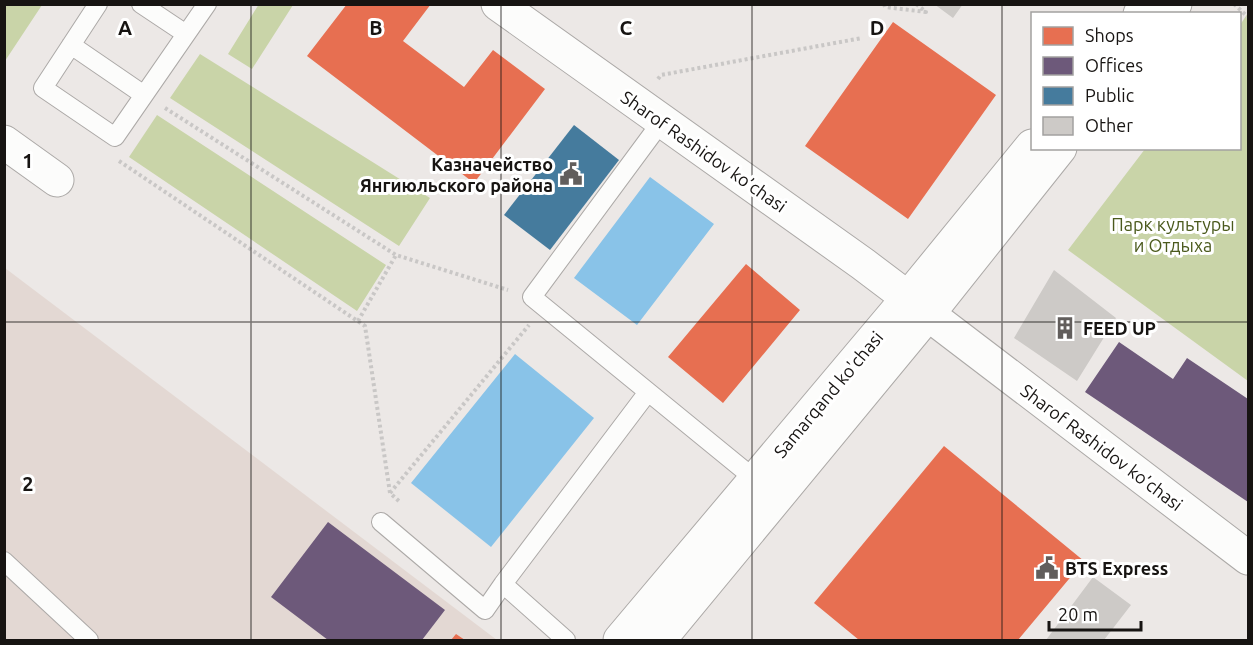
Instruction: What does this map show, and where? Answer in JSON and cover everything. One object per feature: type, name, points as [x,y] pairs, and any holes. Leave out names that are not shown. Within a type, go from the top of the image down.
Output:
[{"type":"main road","name":"Sharof Rashidov ko’chasi","points":[[498,4],[854,257],[1248,558]]},
{"type":"main road","points":[[4,142],[57,180]]},
{"type":"main road","name":"Samarqand ko'chasi","points":[[659,640],[918,306],[1031,147]]},
{"type":"main road","name":"Samarqand ko'chasi","points":[[620,640],[756,480],[918,306],[1058,150]]},
{"type":"lane","points":[[98,4],[43,88],[115,137],[207,4]]},
{"type":"lane","points":[[141,4],[186,34]]},
{"type":"lane","points":[[71,45],[144,94]]},
{"type":"lane","points":[[662,121],[538,302],[756,480]]},
{"type":"lane","points":[[381,522],[485,610],[648,392]]},
{"type":"lane","points":[[4,561],[89,640]]},
{"type":"lane","points":[[503,584],[566,640]]},
{"type":"path","points":[[884,4],[885,7],[926,12],[916,4]]},
{"type":"path","points":[[1234,4],[1248,17]]},
{"type":"path","points":[[661,75],[862,38]]},
{"type":"path","points":[[144,94],[396,255],[538,302],[390,493]]},
{"type":"path","points":[[111,156],[365,326],[390,493],[406,509]]},
{"type":"path","points":[[358,321],[396,255]]},
{"type":"shaded area","points":[[5,268],[497,640],[5,640]]},
{"type":"green space","points":[[259,4],[293,5],[252,69],[228,54]]},
{"type":"green space","points":[[4,5],[42,5],[5,61]]},
{"type":"green space","name":"Парк культуры и Отдыха","points":[[1248,13],[1248,381],[1068,250],[1144,150],[1241,150],[1241,24]]},
{"type":"green space","points":[[200,54],[430,198],[399,246],[170,98]]},
{"type":"green space","points":[[157,115],[386,265],[357,311],[129,157]]},
{"type":"water","points":[[650,177],[714,224],[637,325],[574,278]]},
{"type":"water","points":[[515,354],[594,418],[491,547],[411,483]]},
{"type":"building: Shops","points":[[347,4],[431,4],[403,41],[464,87],[493,50],[545,89],[474,183],[307,56]]},
{"type":"building: Shops","points":[[893,22],[996,95],[908,219],[805,146]]},
{"type":"building: Shops","points":[[746,264],[800,310],[723,403],[668,357]]},
{"type":"building: Shops","points":[[944,446],[1084,561],[1018,640],[859,640],[814,603]]},
{"type":"building: Shops","points":[[456,634],[465,640],[451,640]]},
{"type":"building: Offices","points":[[1119,342],[1173,379],[1187,358],[1248,399],[1248,502],[1085,392]]},
{"type":"building: Offices","points":[[328,522],[445,610],[422,640],[328,640],[271,597]]},
{"type":"building: Public","points":[[574,125],[619,160],[550,250],[504,215]]},
{"type":"building: Other","points":[[934,4],[963,4],[953,18]]},
{"type":"building: Other","name":"FEED UP","points":[[1054,270],[1116,318],[1077,381],[1014,338]]},
{"type":"building: Other","points":[[1093,577],[1131,605],[1104,640],[1046,640]]},
{"type":"place","name":"Казначейство Янгиюльского района","points":[[571,174]]},
{"type":"place","name":"FEED UP","points":[[1065,328]]},
{"type":"place","name":"BTS Express","points":[[1047,568]]}]
